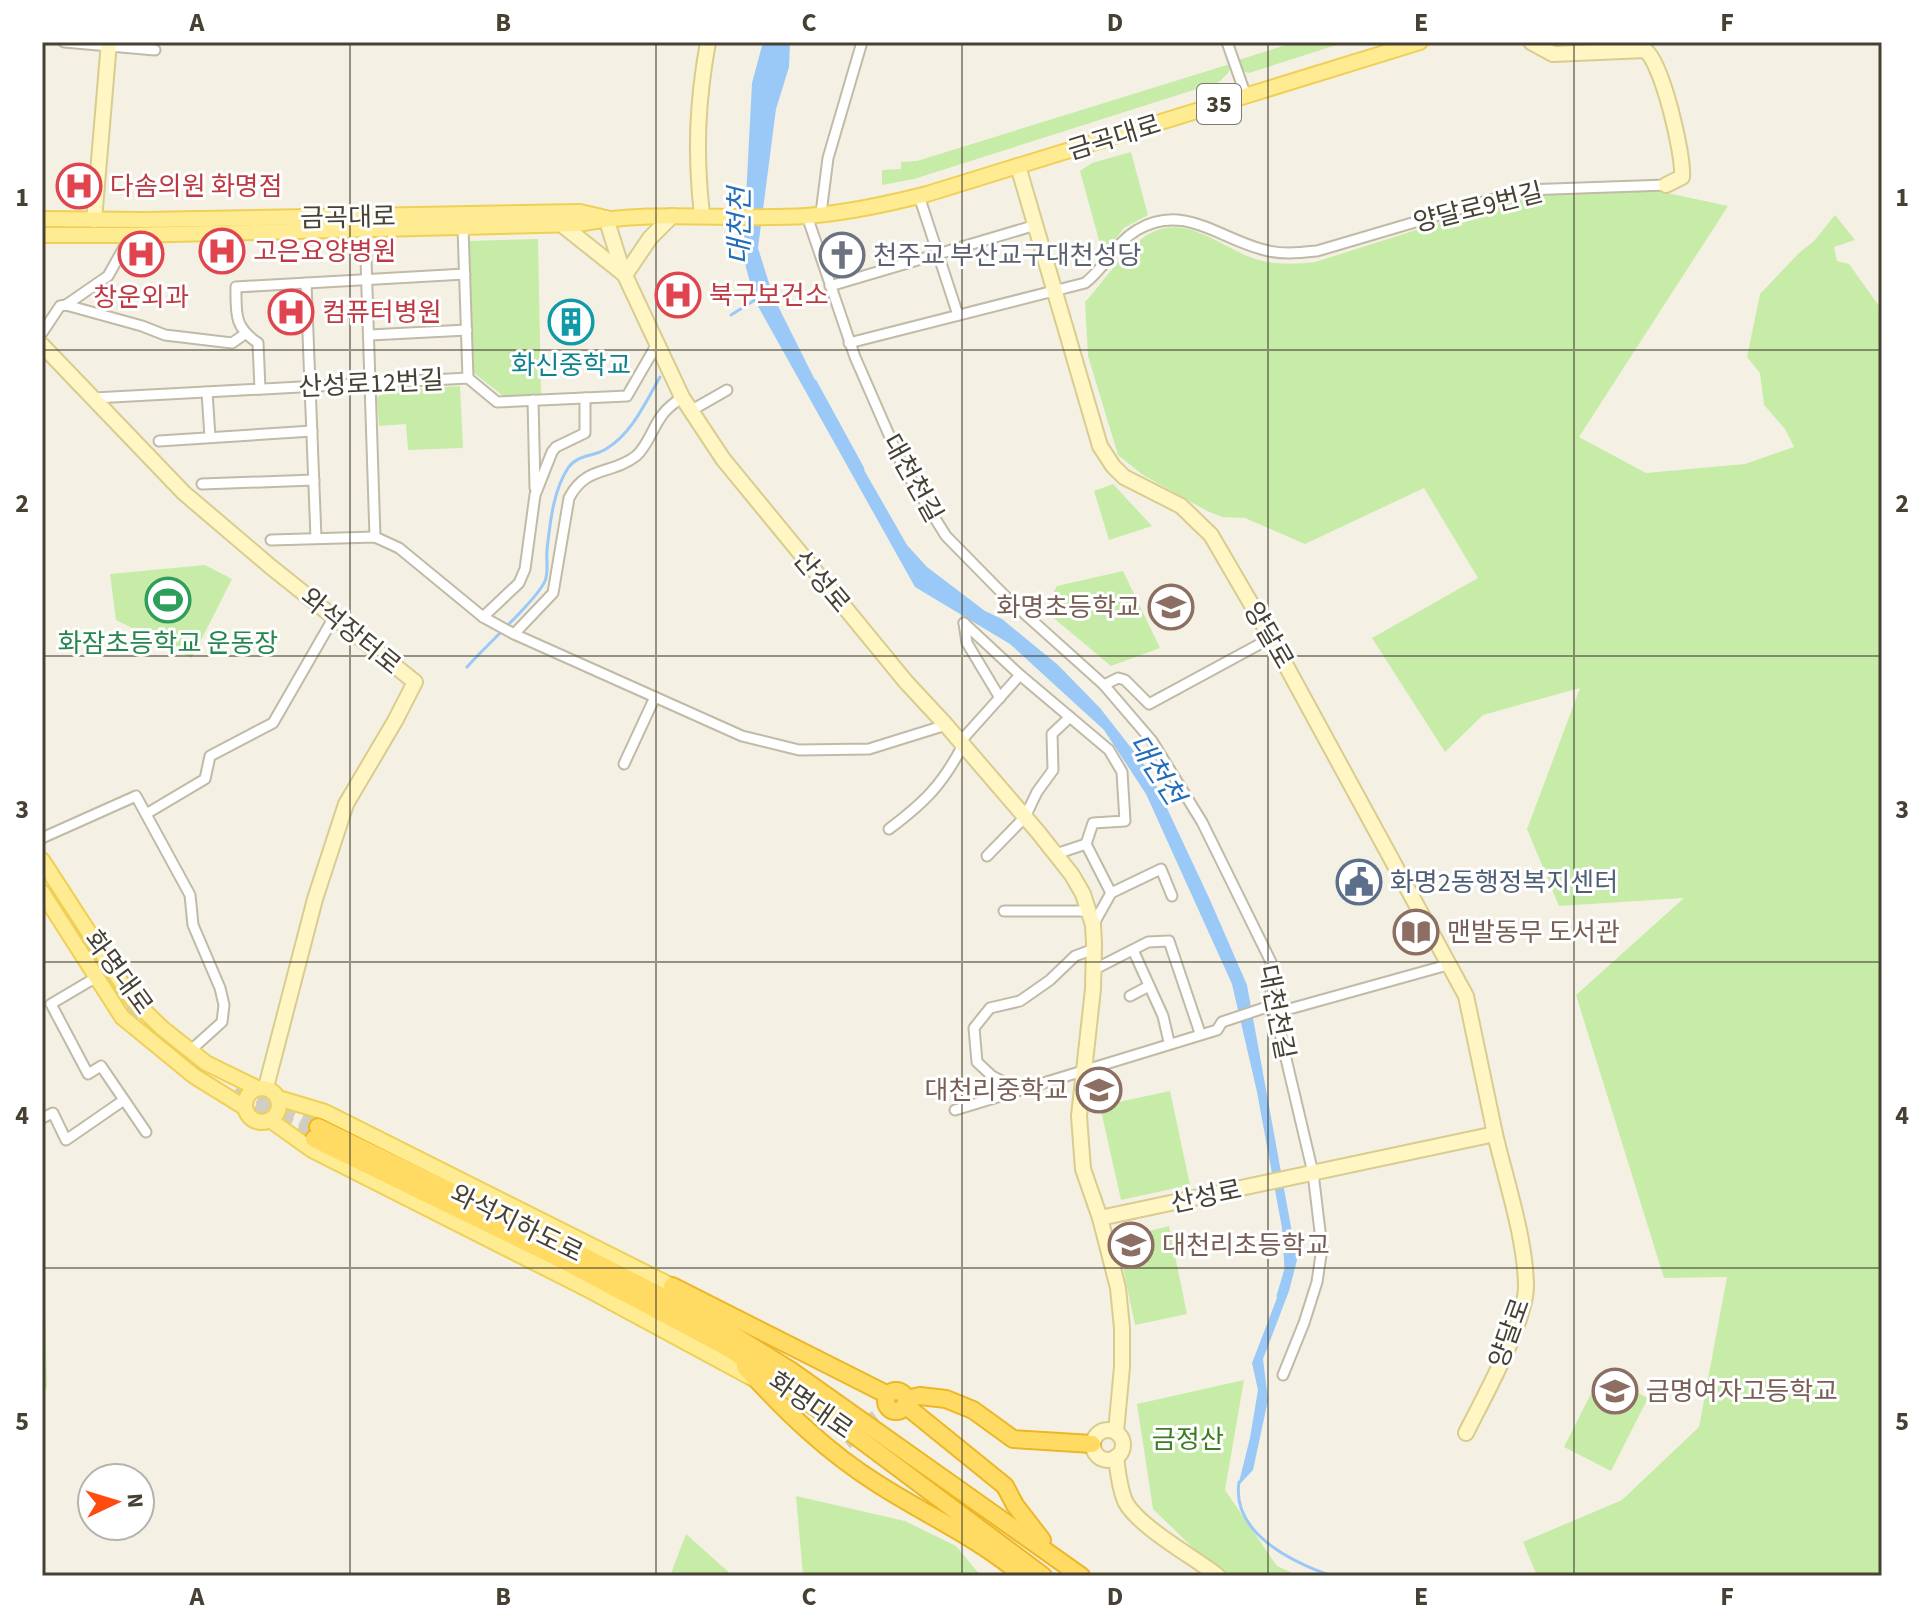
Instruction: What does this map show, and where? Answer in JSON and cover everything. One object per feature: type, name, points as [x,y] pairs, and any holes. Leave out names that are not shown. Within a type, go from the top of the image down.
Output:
[{"type":"highway","name":"와석지하도로","points":[[562,1260],[316,1133],[576,1252],[714,1323]]},
{"type":"highway","name":"화명대로","points":[[562,1260],[728,1348],[833,1419],[1043,1576]]},
{"type":"highway","points":[[672,1286],[714,1323]]},
{"type":"highway","points":[[672,1286],[930,1423],[1005,1486],[1015,1505],[1053,1554]]},
{"type":"highway","name":"화명대로","points":[[714,1323],[790,1370],[1081,1576]]},
{"type":"highway","points":[[728,1348],[809,1434],[839,1448],[879,1485],[992,1550],[1023,1576]]},
{"type":"highway","points":[[894,1405],[930,1397],[946,1399],[973,1410],[1013,1439],[1092,1444]]},
{"type":"highway","points":[[930,1397],[923,1412],[930,1423]]},
{"type":"main road","points":[[702,215],[696,161],[700,86],[708,42]]},
{"type":"main road","name":"금곡대로","points":[[42,235],[463,227],[561,224],[606,218],[811,215],[919,196],[1420,42]]},
{"type":"main road","name":"양달로9번길","points":[[1531,42],[1553,54],[1645,50],[1651,54],[1683,162],[1682,177],[1666,185]]},
{"type":"main road","points":[[94,220],[109,44]]},
{"type":"main road","name":"양달로","points":[[1018,166],[1100,446],[1124,477],[1181,506],[1211,535],[1271,638],[1466,996],[1519,1239],[1526,1287],[1513,1333],[1466,1433]]},
{"type":"main road","name":"금곡대로","points":[[42,219],[580,212],[606,218]]},
{"type":"main road","points":[[561,224],[625,275],[650,238],[672,216]]},
{"type":"main road","name":"산성로","points":[[606,218],[625,275],[682,397],[723,459],[906,682],[1056,854],[1083,894],[1091,918],[1094,949],[1079,1116],[1083,1169],[1100,1218],[1118,1288],[1122,1367],[1116,1432]]},
{"type":"main road","name":"와석장터로","points":[[42,345],[184,493],[415,682],[346,804],[315,899],[261,1088]]},
{"type":"main road","name":"화명대로","points":[[42,860],[132,999],[206,1063],[261,1088]]},
{"type":"main road","name":"화명대로","points":[[42,892],[122,1017],[194,1076],[244,1107]]},
{"type":"main road","points":[[278,1098],[279,1106],[270,1120],[254,1120],[244,1107],[250,1092],[261,1088],[278,1098],[325,1112],[672,1286]]},
{"type":"main road","name":"화명대로","points":[[270,1120],[312,1150],[591,1291],[758,1381]]},
{"type":"main road","points":[[1308,1174],[1495,1134]]},
{"type":"main road","name":"산성로","points":[[1100,1218],[1308,1174]]},
{"type":"main road","points":[[1116,1457],[1107,1460],[1098,1457],[1092,1444],[1101,1431],[1116,1432],[1123,1445],[1116,1457],[1119,1480],[1126,1502],[1137,1517],[1218,1576]]},
{"type":"street","points":[[64,42],[155,50]]},
{"type":"street","points":[[811,215],[862,42]]},
{"type":"street","points":[[1227,42],[1246,96]]},
{"type":"street","name":"양달로9번길","points":[[849,343],[1085,283],[1122,240],[1160,221],[1179,218],[1263,250],[1296,253],[1317,251],[1524,190],[1666,185]]},
{"type":"street","points":[[919,196],[958,315]]},
{"type":"street","name":"대천천길","points":[[811,215],[849,343],[903,467],[946,536],[1005,596],[1104,685],[1152,741],[1202,822],[1271,962],[1271,1008],[1322,1248],[1317,1282],[1283,1375]]},
{"type":"street","points":[[830,286],[1036,225]]},
{"type":"street","points":[[463,227],[468,378]]},
{"type":"street","points":[[365,229],[375,537]]},
{"type":"street","points":[[66,305],[108,276],[131,235]]},
{"type":"street","points":[[260,389],[258,343],[245,334],[236,319],[236,287],[465,274]]},
{"type":"street","points":[[306,283],[316,538]]},
{"type":"street","points":[[42,333],[60,306],[66,305],[165,335],[232,343],[245,334]]},
{"type":"street","points":[[370,335],[467,330]]},
{"type":"street","name":"산성로12번길","points":[[94,398],[468,378],[497,402],[627,396],[657,344]]},
{"type":"street","points":[[692,410],[727,390]]},
{"type":"street","points":[[207,392],[210,437]]},
{"type":"street","points":[[514,634],[553,593],[569,498],[574,488],[582,479],[634,458],[665,412],[682,397]]},
{"type":"street","points":[[535,495],[556,447],[585,433],[585,398]]},
{"type":"street","points":[[483,617],[519,583],[527,556],[535,495],[533,400]]},
{"type":"street","points":[[159,441],[312,431]]},
{"type":"street","points":[[202,484],[314,480]]},
{"type":"street","points":[[271,540],[375,537],[399,548],[483,617],[514,634],[742,736],[799,750],[869,749],[946,725]]},
{"type":"street","points":[[146,814],[205,779],[210,756],[273,723],[334,617]]},
{"type":"street","points":[[1000,698],[967,643],[964,623],[1109,750],[1122,772],[1125,821],[1093,823],[1086,844],[1111,893]]},
{"type":"street","points":[[1131,715],[1271,638]]},
{"type":"street","points":[[889,829],[917,808],[945,778],[962,743],[1020,675]]},
{"type":"street","name":"대천천길","points":[[1104,685],[1118,678],[1125,680],[1149,704]]},
{"type":"street","points":[[624,764],[655,697]]},
{"type":"street","points":[[987,856],[1025,817],[1037,792],[1053,770],[1052,734],[1070,717]]},
{"type":"street","points":[[42,838],[136,796],[190,895],[193,925],[220,988],[224,1005],[222,1022],[191,1050]]},
{"type":"street","points":[[1056,854],[1086,844]]},
{"type":"street","points":[[1004,911],[1091,918],[1111,893],[1161,869],[1172,896]]},
{"type":"street","points":[[1093,970],[1148,942],[1169,941],[1200,1033]]},
{"type":"street","points":[[1019,1090],[992,1076],[977,1062],[974,1028],[990,1008],[1020,1001],[1050,980],[1075,956],[1094,949]]},
{"type":"street","points":[[1133,950],[1163,1016],[1169,1042]]},
{"type":"street","points":[[955,1110],[1169,1042],[1217,1030],[1222,1022],[1451,964]]},
{"type":"street","points":[[95,978],[51,1004],[88,1074],[101,1066],[146,1132]]},
{"type":"street","points":[[1130,996],[1149,986]]},
{"type":"street","points":[[42,1118],[53,1113],[66,1140],[124,1100]]},
{"type":"green space","points":[[1296,42],[1346,42],[1249,73],[1242,71],[1238,60]]},
{"type":"green space","points":[[1230,64],[1229,72],[1219,82],[914,179],[882,185],[882,170],[901,169],[901,162],[917,161]]},
{"type":"green space","points":[[1131,152],[1148,215],[1124,228],[1103,255],[1080,171],[1092,163]]},
{"type":"green space","points":[[1658,191],[1728,206],[1579,437],[1646,473],[1745,464],[1794,447],[1785,429],[1764,405],[1760,373],[1747,357],[1760,294],[1814,241],[1835,215],[1855,240],[1834,247],[1837,261],[1849,264],[1882,310],[1882,1576],[1537,1576],[1523,1542],[1622,1500],[1699,1427],[1727,1277],[1664,1278],[1576,995],[1684,898],[1559,906],[1527,829],[1580,688],[1483,715],[1445,752],[1372,638],[1478,578],[1424,488],[1305,544],[1245,518],[1222,517],[1143,475],[1118,455],[1088,356],[1085,302],[1126,253],[1155,231],[1182,228],[1208,236],[1259,260],[1308,263],[1530,194]]},
{"type":"green space","points":[[538,239],[541,394],[503,396],[474,373],[468,241]]},
{"type":"green space","points":[[460,386],[463,448],[408,450],[406,424],[379,426],[377,397],[390,390]]},
{"type":"green space","points":[[1113,484],[1152,526],[1109,540],[1094,491]]},
{"type":"green space","name":"화잠초등학교 운동장","points":[[205,565],[232,579],[192,658],[116,620],[110,574]]},
{"type":"green space","points":[[1123,571],[1160,648],[1111,666],[1044,610],[1057,586]]},
{"type":"green space","points":[[1170,1091],[1190,1185],[1121,1200],[1100,1106]]},
{"type":"green space","points":[[42,1191],[47,1387],[42,1399]]},
{"type":"green space","points":[[1169,1226],[1187,1314],[1135,1325],[1117,1239]]},
{"type":"green space","points":[[1601,1374],[1648,1398],[1611,1471],[1564,1447]]},
{"type":"green space","name":"금정산","points":[[1244,1380],[1225,1490],[1277,1566],[1299,1576],[1222,1576],[1153,1509],[1137,1404]]},
{"type":"green space","points":[[796,1496],[905,1521],[956,1546],[981,1576],[803,1576]]},
{"type":"green space","points":[[686,1534],[733,1576],[670,1576]]},
{"type":"water","name":"대천천","points":[[763,42],[790,42],[789,67],[776,109],[758,248],[773,296],[832,414],[907,545],[927,567],[985,611],[1002,619],[1058,665],[1100,708],[1150,772],[1247,985],[1297,1260],[1289,1291],[1263,1359],[1268,1400],[1253,1470],[1238,1486],[1258,1390],[1252,1363],[1285,1277],[1282,1228],[1257,1092],[1232,984],[1146,794],[1104,730],[1010,644],[915,587],[755,301],[743,256],[752,83]]},
{"type":"waterway","points":[[731,315],[758,298]]},
{"type":"waterway","points":[[467,667],[545,581],[553,508],[568,468],[576,460],[601,452],[615,443],[638,416],[660,377]]},
{"type":"waterway","name":"대천천","points":[[815,381],[863,469]]},
{"type":"waterway","name":"대천천","points":[[1278,1296],[1286,1269]]},
{"type":"waterway","name":"대천천","points":[[1239,1482],[1239,1500],[1254,1530],[1283,1554],[1332,1576]]},
{"type":"tunnel","points":[[50,884],[80,935],[116,985]]},
{"type":"tunnel","points":[[111,989],[128,1013],[145,1029]]},
{"type":"tunnel","points":[[238,1085],[318,1127]]},
{"type":"tunnel","points":[[234,1095],[314,1139]]},
{"type":"tunnel","points":[[845,1442],[879,1416]]},
{"type":"place","name":"다솜의원 화명점","points":[[79,186]]},
{"type":"place","name":"고은요양병원","points":[[222,251]]},
{"type":"place","name":"창운외과","points":[[141,254]]},
{"type":"place","name":"천주교 부산교구대천성당","points":[[842,255]]},
{"type":"place","name":"북구보건소","points":[[678,295]]},
{"type":"place","name":"컴퓨터병원","points":[[291,312]]},
{"type":"place","name":"화신중학교","points":[[571,322]]},
{"type":"place","name":"화잠초등학교 운동장","points":[[168,600]]},
{"type":"place","name":"화명초등학교","points":[[1171,607]]},
{"type":"place","name":"화명2동행정복지센터","points":[[1359,882]]},
{"type":"place","name":"맨발동무 도서관","points":[[1416,932]]},
{"type":"place","name":"대천리중학교","points":[[1099,1090]]},
{"type":"place","name":"대천리초등학교","points":[[1131,1245]]},
{"type":"place","name":"금명여자고등학교","points":[[1615,1391]]}]
